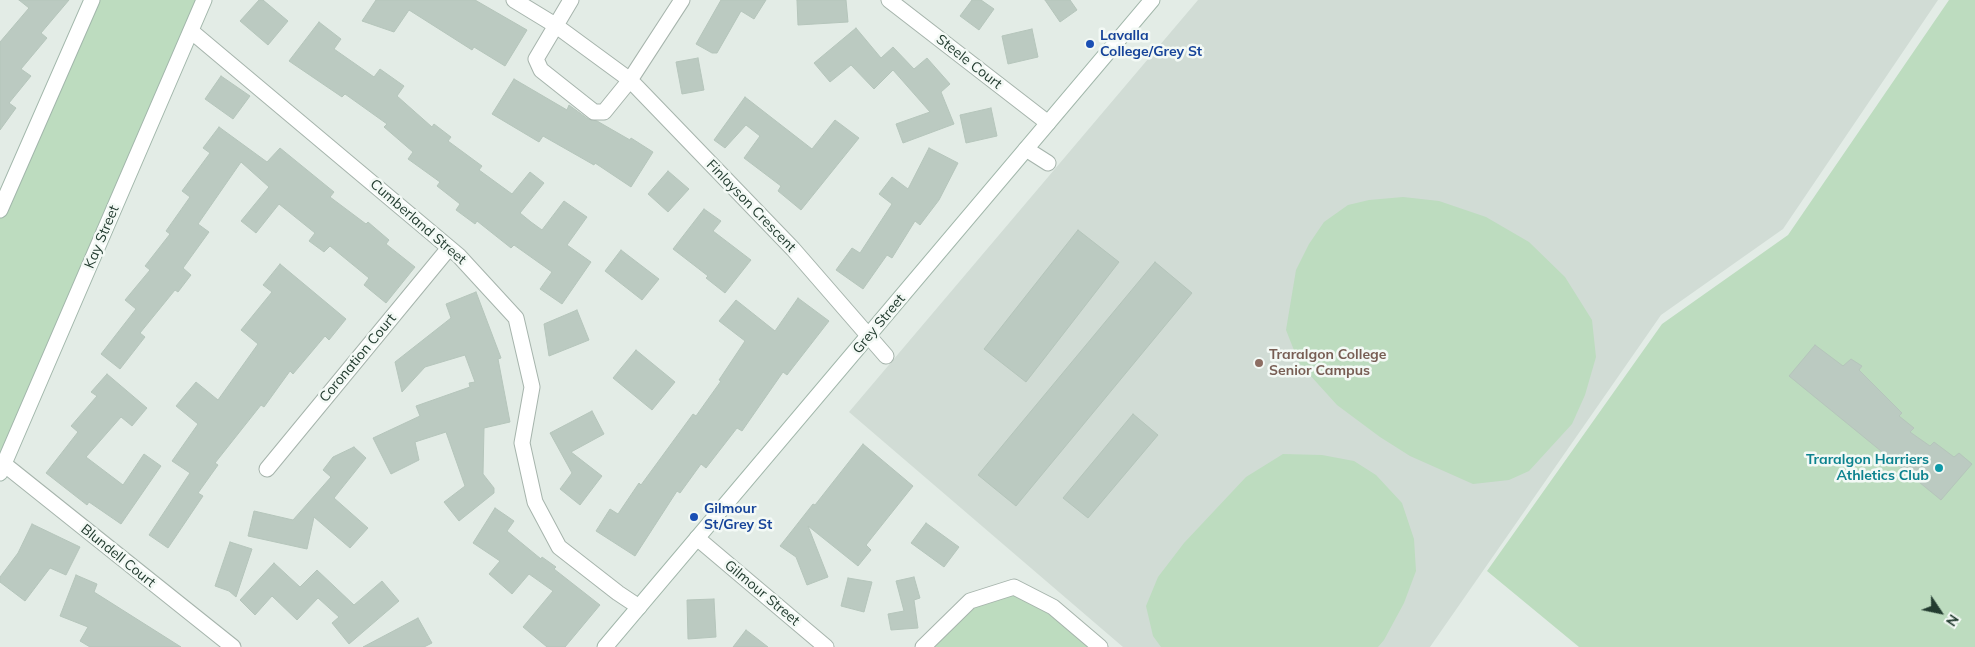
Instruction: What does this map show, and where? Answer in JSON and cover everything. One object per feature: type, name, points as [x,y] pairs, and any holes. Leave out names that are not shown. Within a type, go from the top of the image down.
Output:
[{"type":"street","points":[[0,210],[92,0]]},
{"type":"street","name":"Kay Street","points":[[2,468],[204,0]]},
{"type":"street","name":"Finlayson Crescent","points":[[514,0],[555,25],[630,80],[793,249],[886,356]]},
{"type":"street","points":[[571,0],[536,59],[541,70],[594,112],[604,112],[630,80],[682,0]]},
{"type":"street","name":"Steele Court","points":[[889,0],[1048,123]]},
{"type":"street","name":"Grey Street","points":[[605,647],[1152,0]]},
{"type":"street","name":"Cumberland Street","points":[[191,31],[459,256],[516,318],[532,387],[522,443],[535,502],[559,546],[618,593],[639,607]]},
{"type":"street","points":[[1026,149],[1048,163]]},
{"type":"street","name":"Coronation Court","points":[[267,469],[449,248]]},
{"type":"street","name":"Blundell Court","points":[[2,468],[233,647]]},
{"type":"street","name":"Gilmour Street","points":[[697,538],[826,647]]},
{"type":"street","points":[[923,647],[970,601],[1014,587],[1053,607],[1100,647]]},
{"type":"shaded area","name":"Traralgon College Senior Campus","points":[[1198,0],[1938,0],[1783,229],[1661,315],[1430,647],[1123,647],[849,412]]},
{"type":"green space","points":[[92,0],[204,0],[0,476],[0,210]]},
{"type":"green space","points":[[1949,0],[1975,0],[1975,647],[1579,647],[1487,571],[1662,324],[1788,235]]},
{"type":"green space","points":[[1403,197],[1439,201],[1486,217],[1529,242],[1565,277],[1592,320],[1596,357],[1585,395],[1572,424],[1529,471],[1509,480],[1473,484],[1410,456],[1380,437],[1337,405],[1299,363],[1286,330],[1296,270],[1309,244],[1324,222],[1348,205],[1369,200]]},
{"type":"green space","points":[[1283,454],[1322,455],[1354,461],[1376,475],[1402,503],[1414,539],[1416,571],[1404,603],[1384,640],[1378,647],[1161,647],[1153,636],[1146,606],[1158,577],[1184,543],[1246,477]]},
{"type":"green space","points":[[1014,587],[1100,647],[923,647],[970,601]]},
{"type":"building","points":[[19,0],[69,0],[41,33],[47,38],[21,69],[31,76],[9,103],[16,108],[0,130],[0,42],[29,8]]},
{"type":"building","points":[[259,0],[263,0],[288,21],[268,45],[240,21]]},
{"type":"building","points":[[376,0],[475,0],[527,30],[505,66],[474,47],[472,50],[409,10],[394,32],[362,21]]},
{"type":"building","points":[[721,0],[766,0],[754,19],[741,11],[717,53],[712,53],[696,44]]},
{"type":"building","points":[[797,0],[846,0],[848,22],[798,25]]},
{"type":"building","points":[[972,0],[981,0],[994,9],[979,30],[960,16]]},
{"type":"building","points":[[1045,0],[1070,0],[1077,10],[1060,22]]},
{"type":"building","points":[[319,22],[341,39],[334,49],[374,77],[380,69],[404,86],[397,96],[432,127],[434,124],[451,137],[448,141],[482,166],[479,170],[512,194],[530,172],[544,183],[520,213],[531,222],[542,230],[564,201],[587,217],[567,245],[591,262],[562,304],[540,289],[552,272],[514,245],[511,248],[477,221],[475,224],[456,210],[460,204],[437,186],[440,182],[408,159],[413,152],[384,127],[387,124],[345,94],[342,97],[289,61]]},
{"type":"building","points":[[856,28],[881,58],[893,47],[914,69],[927,58],[950,84],[941,92],[954,124],[903,143],[896,124],[930,112],[893,70],[874,89],[851,65],[830,82],[814,63]]},
{"type":"building","points":[[1032,29],[1038,57],[1008,64],[1002,36]]},
{"type":"building","points":[[698,58],[704,90],[682,94],[676,62]]},
{"type":"building","points":[[221,76],[250,96],[233,119],[205,99]]},
{"type":"building","points":[[514,79],[567,110],[569,105],[588,119],[597,121],[630,140],[631,138],[653,152],[631,187],[595,163],[594,165],[543,136],[539,142],[492,114]]},
{"type":"building","points":[[745,97],[812,149],[835,120],[859,138],[801,210],[778,191],[781,186],[744,158],[760,136],[746,125],[725,148],[714,140]]},
{"type":"building","points":[[991,108],[997,136],[966,143],[960,115]]},
{"type":"building","points":[[219,127],[267,162],[280,148],[334,192],[330,197],[366,224],[368,222],[389,240],[386,244],[415,267],[386,303],[364,285],[369,278],[330,246],[324,252],[309,241],[315,233],[279,204],[256,233],[241,221],[269,187],[241,162],[198,224],[209,232],[183,268],[191,275],[178,292],[175,290],[140,333],[145,337],[120,369],[101,354],[136,309],[125,300],[150,270],[145,266],[170,234],[166,231],[190,197],[182,191],[210,153],[203,148]]},
{"type":"building","points":[[929,148],[958,163],[939,200],[920,225],[915,221],[892,258],[887,255],[863,289],[836,270],[852,248],[860,253],[892,204],[879,194],[892,177],[908,189]]},
{"type":"building","points":[[668,171],[689,189],[668,212],[648,194]]},
{"type":"building","points":[[704,209],[721,221],[713,231],[751,260],[725,293],[706,278],[708,276],[673,249]]},
{"type":"building","points":[[1078,230],[1119,262],[1026,382],[984,349]]},
{"type":"building","points":[[621,250],[659,279],[642,300],[605,271]]},
{"type":"building","points":[[1155,262],[1192,293],[1016,506],[978,475]]},
{"type":"building","points":[[280,264],[346,319],[329,340],[325,336],[293,374],[290,371],[264,407],[261,405],[215,463],[218,465],[198,493],[203,496],[168,548],[149,535],[190,473],[172,461],[198,424],[176,406],[196,382],[218,400],[258,344],[241,330],[272,292],[263,285]]},
{"type":"building","points":[[476,292],[501,358],[498,359],[510,422],[484,428],[483,474],[494,488],[494,493],[459,521],[444,502],[465,486],[446,432],[415,442],[419,460],[391,474],[373,438],[420,416],[416,406],[470,387],[469,383],[475,382],[465,355],[425,367],[402,392],[395,362],[451,318],[446,304]]},
{"type":"building","points":[[798,298],[829,321],[787,375],[783,372],[742,431],[737,428],[706,468],[701,464],[680,493],[677,491],[635,556],[596,531],[610,509],[618,514],[639,483],[641,485],[693,414],[696,416],[721,381],[719,380],[745,341],[719,321],[736,300],[775,331]]},
{"type":"building","points":[[577,310],[589,340],[549,356],[544,324]]},
{"type":"building","points":[[1815,345],[1843,366],[1851,359],[1862,366],[1859,370],[1902,413],[1899,416],[1914,428],[1910,432],[1930,446],[1934,442],[1954,457],[1959,453],[1972,464],[1941,500],[1789,376]]},
{"type":"building","points":[[636,350],[675,382],[652,410],[613,378]]},
{"type":"building","points":[[107,374],[147,408],[132,426],[121,417],[86,457],[123,485],[144,454],[161,466],[121,524],[89,502],[87,505],[46,473],[78,432],[71,426],[97,396],[91,392]]},
{"type":"building","points":[[592,411],[604,434],[571,452],[602,476],[580,505],[560,489],[572,473],[550,433]]},
{"type":"building","points":[[1133,414],[1158,435],[1088,518],[1063,498]]},
{"type":"building","points":[[863,444],[913,486],[866,545],[871,550],[858,566],[808,526],[828,577],[807,585],[796,557],[780,546]]},
{"type":"building","points":[[354,447],[366,458],[334,498],[368,528],[350,548],[314,517],[307,549],[248,536],[254,511],[293,520],[331,477],[323,470],[333,457]]},
{"type":"building","points":[[495,508],[514,521],[507,531],[541,559],[542,557],[556,567],[554,569],[600,605],[565,647],[547,647],[523,627],[553,591],[529,574],[512,594],[489,574],[500,561],[473,543]]},
{"type":"building","points":[[926,523],[959,547],[944,567],[911,543]]},
{"type":"building","points":[[32,524],[80,547],[66,575],[50,568],[25,601],[0,582],[0,577],[18,553]]},
{"type":"building","points":[[230,542],[252,549],[236,597],[229,591],[215,586]]},
{"type":"building","points":[[274,563],[300,587],[317,570],[354,605],[382,581],[399,601],[349,644],[332,623],[339,617],[318,598],[297,620],[272,596],[255,615],[240,600]]},
{"type":"building","points":[[76,575],[97,584],[94,592],[181,647],[90,647],[80,641],[88,627],[60,616]]},
{"type":"building","points":[[914,577],[920,598],[914,600],[918,628],[891,630],[888,614],[904,611],[896,581]]},
{"type":"building","points":[[848,578],[872,582],[864,612],[841,606]]},
{"type":"building","points":[[714,599],[716,637],[688,639],[687,600]]},
{"type":"building","points":[[418,618],[432,643],[424,647],[363,647]]},
{"type":"building","points":[[746,630],[768,647],[733,647]]},
{"type":"place","name":"Lavalla College/Grey St","points":[[1090,44]]},
{"type":"place","name":"Traralgon College Senior Campus","points":[[1259,363]]},
{"type":"place","name":"Traralgon Harriers Athletics Club","points":[[1939,468]]},
{"type":"place","name":"Gilmour St/Grey St","points":[[694,517]]}]
